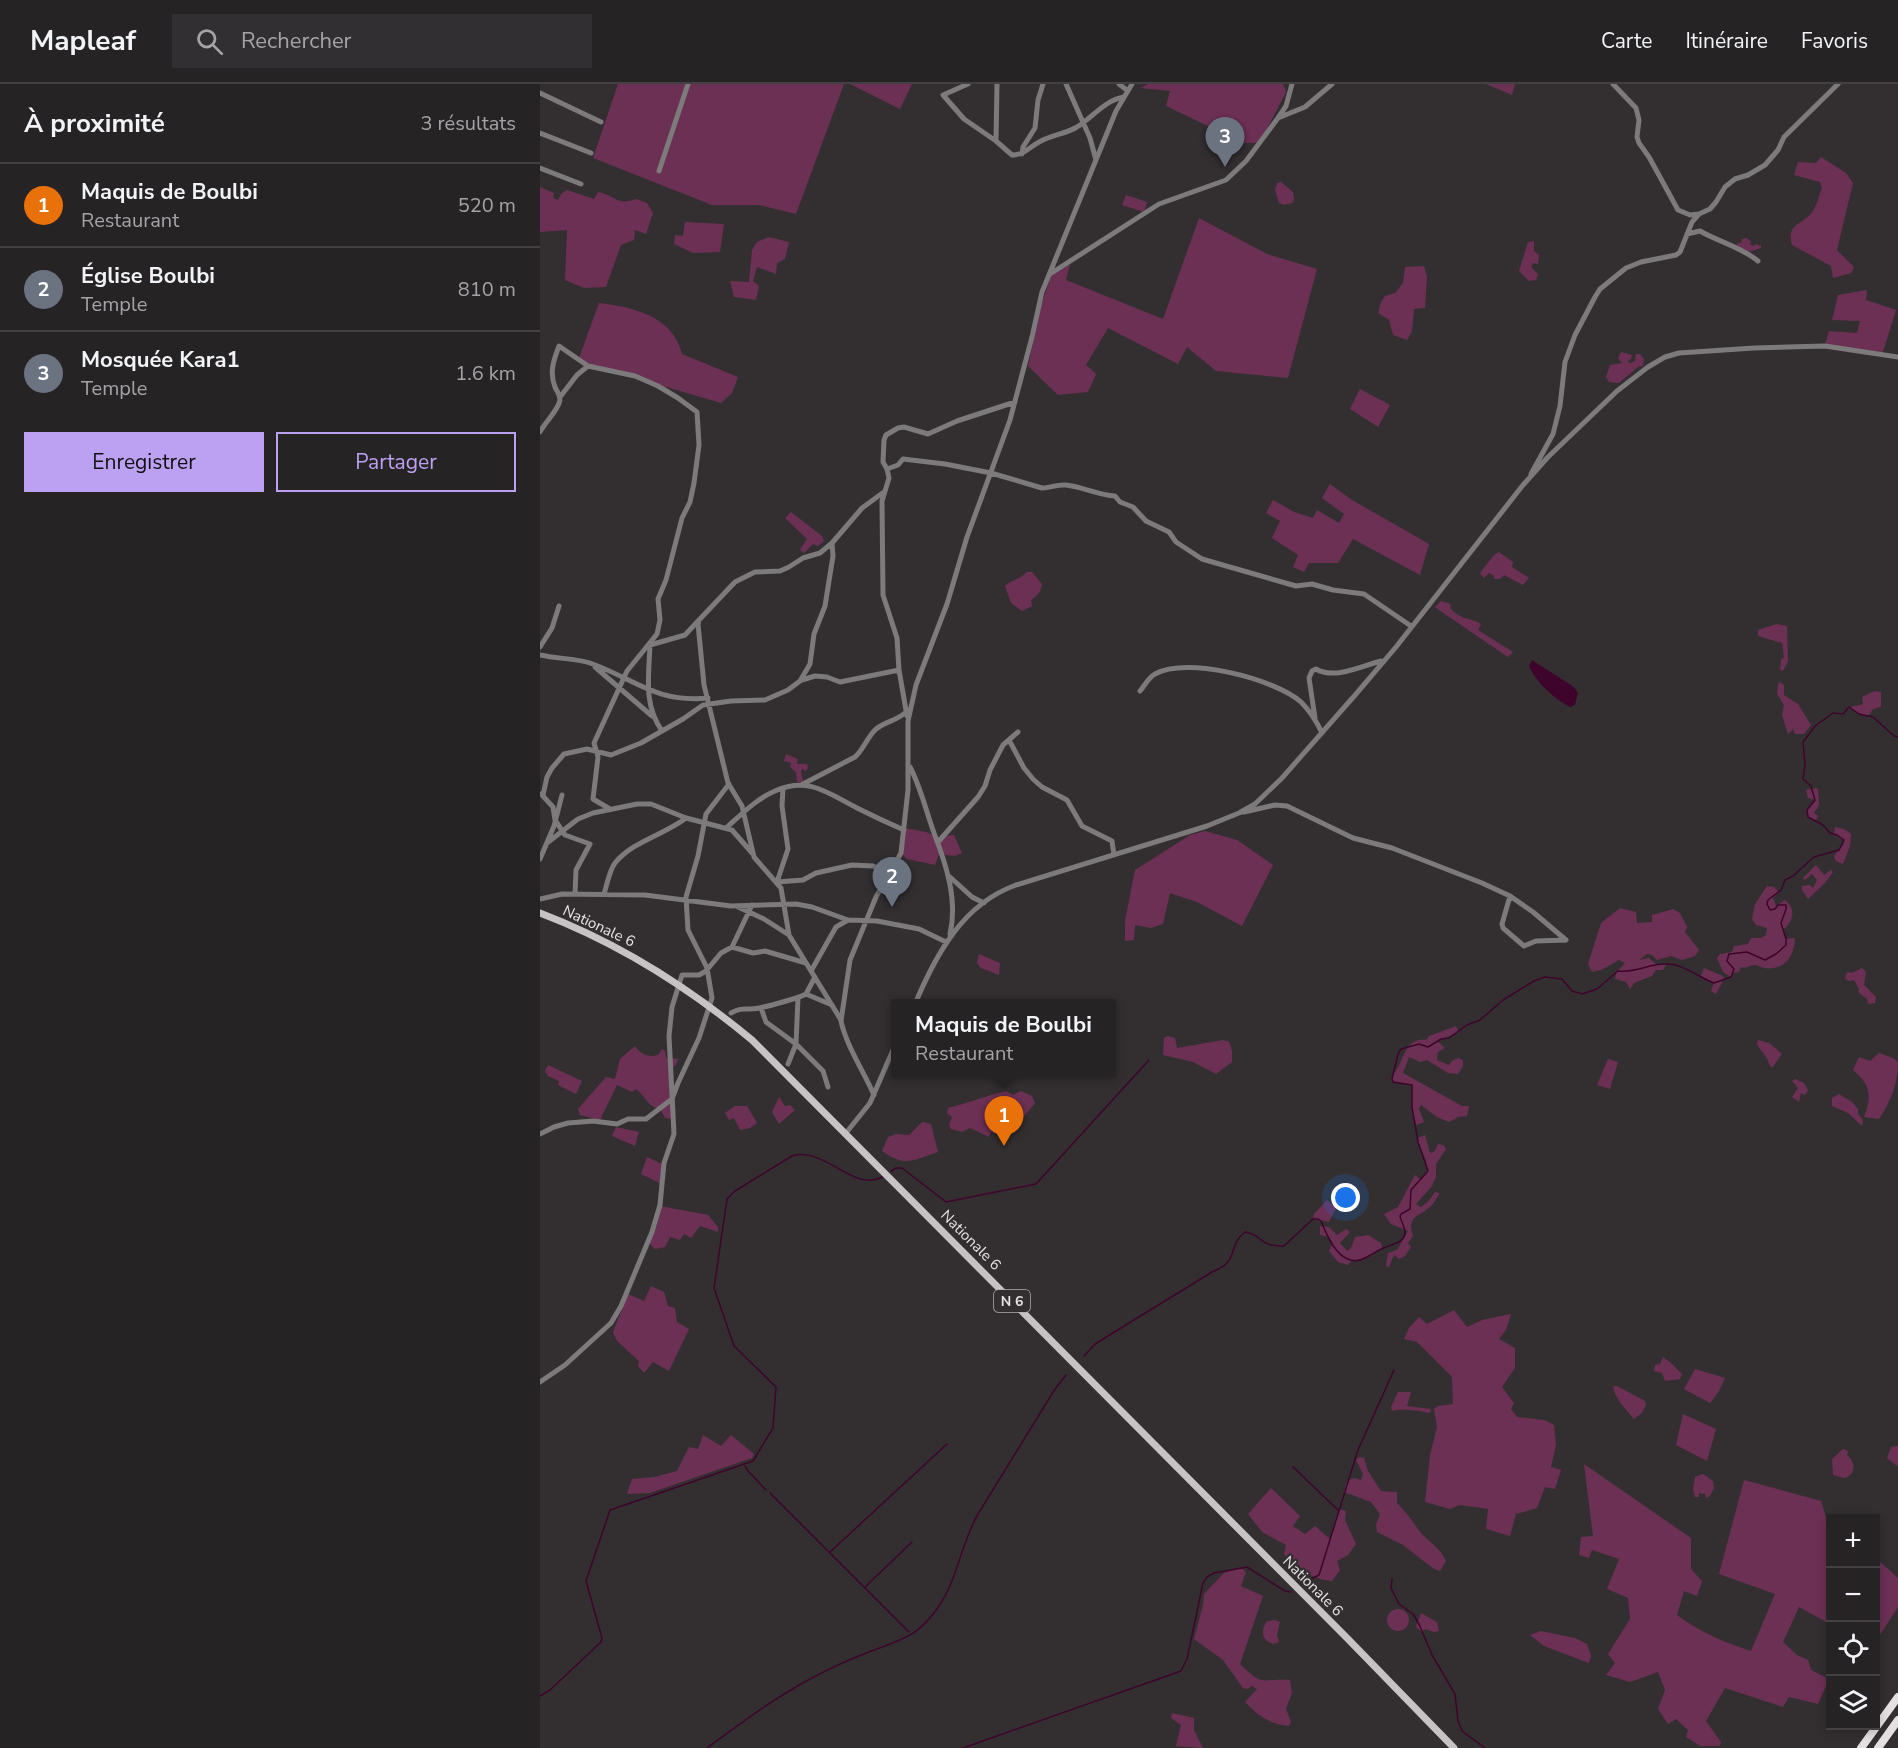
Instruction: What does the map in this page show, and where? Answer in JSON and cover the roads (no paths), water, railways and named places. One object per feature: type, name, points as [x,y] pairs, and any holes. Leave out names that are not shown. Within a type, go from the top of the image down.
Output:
[{"type":"highway","points":[[1861,1748],[1898,1697]]},
{"type":"highway","points":[[1878,1748],[1898,1720]]},
{"type":"main road","name":"Nationale 6","points":[[540,913],[603,940],[679,984],[709,1005],[774,1061],[1455,1748]]},
{"type":"street","points":[[659,171],[688,84]]},
{"type":"street","points":[[968,84],[943,95],[964,119],[996,141],[1008,153],[1022,154],[1040,141],[1064,133],[1083,122],[1115,98],[1125,97]]},
{"type":"street","points":[[996,141],[997,84]]},
{"type":"street","points":[[1022,154],[1023,147],[1035,128],[1038,99],[1043,84]]},
{"type":"street","points":[[1066,84],[1090,138],[1096,160]]},
{"type":"street","points":[[1119,84],[1128,91]]},
{"type":"street","points":[[908,721],[916,685],[947,604],[967,537],[1015,402],[1042,292],[1116,111],[1132,84]]},
{"type":"street","points":[[1048,275],[1159,204],[1226,180],[1246,161],[1278,118],[1286,106],[1292,84]]},
{"type":"street","points":[[1278,118],[1305,107],[1332,84]]},
{"type":"street","points":[[1612,84],[1636,108],[1639,120],[1636,136],[1639,143],[1678,210],[1690,215],[1710,209],[1730,182],[1765,165],[1778,150],[1784,137],[1838,84]]},
{"type":"street","points":[[540,93],[601,122]]},
{"type":"street","points":[[540,133],[591,153]]},
{"type":"street","points":[[540,168],[581,183]]},
{"type":"street","points":[[1529,478],[1553,434],[1560,406],[1564,362],[1595,297],[1606,284],[1626,268],[1680,252],[1699,214]]},
{"type":"street","points":[[1687,234],[1700,231],[1719,242],[1734,246],[1758,261]]},
{"type":"street","points":[[560,396],[555,388],[552,370],[559,346],[588,366],[635,376],[678,398],[697,412],[699,446],[694,483],[690,502],[682,518],[666,580],[658,599],[660,626],[656,638],[632,664],[623,679],[594,743],[598,757],[593,799],[610,809]]},
{"type":"street","points":[[917,999],[929,970],[947,940],[968,916],[984,903],[1013,886],[1207,826],[1255,804],[1282,778],[1383,661],[1529,478],[1617,391],[1640,372],[1665,357],[1679,352],[1701,350],[1808,346],[1836,347],[1898,357]]},
{"type":"street","points":[[540,432],[558,406],[560,396],[577,375],[588,366]]},
{"type":"street","points":[[841,1021],[850,960],[889,873],[901,853],[909,764],[908,721],[899,670],[897,638],[883,594],[881,532],[884,492],[889,478],[883,462],[884,440],[886,435],[898,428],[904,427],[928,434],[957,421],[1015,402]]},
{"type":"street","points":[[887,469],[898,465],[903,459],[991,473],[1042,488],[1062,484],[1117,496],[1120,501],[1133,507],[1146,522],[1169,532],[1176,542],[1202,559],[1296,586],[1309,584],[1333,590],[1358,592],[1370,597],[1411,626]]},
{"type":"street","points":[[650,645],[685,634],[735,582],[755,572],[780,571],[803,558],[820,553],[832,543],[862,508],[884,492]]},
{"type":"street","points":[[800,681],[810,664],[814,634],[825,606],[833,556],[832,543]]},
{"type":"street","points":[[540,647],[552,628],[559,606]]},
{"type":"street","points":[[699,620],[703,676],[729,784],[742,806],[754,857]]},
{"type":"street","points":[[650,645],[647,690],[653,717]]},
{"type":"street","points":[[540,656],[590,663],[647,690],[673,697],[709,701],[765,700],[788,690],[800,681],[815,676],[827,677],[840,682],[899,670]]},
{"type":"street","points":[[1322,733],[1316,719],[1309,678],[1312,671],[1316,669],[1322,673],[1338,673],[1383,661]]},
{"type":"street","points":[[590,663],[653,717],[662,731]]},
{"type":"street","points":[[1140,691],[1152,675],[1161,671],[1185,666],[1222,670],[1261,681],[1291,695],[1301,702],[1316,719]]},
{"type":"street","points":[[575,894],[576,870],[590,844],[569,838],[562,831],[555,820],[553,807],[541,794],[552,768],[564,754],[587,749],[611,755],[641,743],[709,701]]},
{"type":"street","points":[[801,785],[855,758],[875,730],[907,713],[911,706]]},
{"type":"street","points":[[938,842],[986,786],[990,770],[1000,751],[1018,732]]},
{"type":"street","points":[[1010,740],[1024,768],[1033,779],[1067,800],[1082,826],[1112,841],[1114,855]]},
{"type":"street","points":[[909,764],[916,778],[949,876],[952,923],[947,940]]},
{"type":"street","points":[[540,1134],[554,1126],[567,1123],[593,1121],[617,1124],[628,1119],[646,1119],[672,1099],[699,1038],[712,998],[704,961],[688,930],[685,900],[709,808],[729,784]]},
{"type":"street","points":[[726,828],[773,792],[783,788],[808,785],[835,795],[904,830]]},
{"type":"street","points":[[777,882],[788,849],[782,806],[783,788]]},
{"type":"street","points":[[540,859],[562,795]]},
{"type":"street","points":[[547,843],[578,819],[610,809],[637,804],[651,804],[704,824],[726,828],[738,836],[777,882],[785,904],[789,935],[833,1005],[856,1060],[874,1095]]},
{"type":"street","points":[[1239,813],[1275,805],[1287,806],[1353,838],[1392,848],[1510,896],[1566,940],[1536,941],[1524,946],[1503,928],[1502,924],[1510,896]]},
{"type":"street","points":[[604,894],[614,864],[639,844],[665,832],[686,818]]},
{"type":"street","points":[[777,882],[803,880],[816,873],[852,865],[873,866],[889,873]]},
{"type":"street","points":[[949,876],[972,897],[984,903]]},
{"type":"street","points":[[540,899],[559,895],[604,894],[645,895],[750,908],[796,903],[848,920],[877,921],[919,929],[947,940]]},
{"type":"street","points":[[750,908],[789,935]]},
{"type":"street","points":[[540,1382],[565,1365],[610,1323],[621,1306],[650,1238],[660,1205],[664,1163],[674,1134],[669,1035],[672,1007],[679,984],[682,975],[699,975],[706,971],[721,953],[732,947],[750,908]]},
{"type":"street","points":[[731,1013],[740,1008],[761,1008],[806,994],[836,927],[848,920]]},
{"type":"street","points":[[732,947],[753,953],[765,951],[806,963]]},
{"type":"street","points":[[806,994],[833,1005]]},
{"type":"street","points":[[788,1064],[796,1044],[798,998]]},
{"type":"street","points":[[761,1008],[766,1022],[796,1044],[823,1071],[828,1087]]},
{"type":"street","points":[[846,1133],[870,1103],[891,1055]]},
{"type":"waterway","points":[[1084,1356],[1095,1344],[1221,1268],[1230,1259],[1236,1243],[1245,1232],[1255,1235],[1270,1245],[1284,1246],[1313,1219],[1318,1219],[1337,1251],[1349,1260],[1357,1261],[1400,1241],[1405,1232],[1400,1216],[1410,1209],[1411,1190],[1428,1171],[1418,1142],[1412,1107],[1412,1085],[1393,1082],[1392,1079],[1401,1049],[1419,1044],[1428,1047],[1441,1039],[1449,1038],[1467,1025],[1480,1020],[1503,1000],[1545,977],[1562,979],[1572,991],[1582,994],[1597,989],[1618,971],[1671,964],[1714,983],[1731,977],[1734,969],[1727,961],[1729,954],[1747,952],[1765,960],[1776,954],[1786,945],[1781,923],[1786,905],[1778,905],[1775,909],[1770,910],[1768,900],[1781,890],[1785,880],[1793,876],[1814,857],[1839,850],[1844,840],[1808,817],[1807,810],[1815,800],[1811,786],[1803,779],[1805,764],[1803,742],[1815,726],[1833,713],[1843,714],[1849,707],[1859,714],[1873,717],[1898,737]]},
{"type":"waterway","points":[[891,1171],[902,1168],[946,1202],[1036,1184],[1149,1060]]},
{"type":"waterway","points":[[540,1696],[550,1690],[601,1642],[602,1638],[586,1581],[610,1510],[753,1461],[773,1428],[776,1387],[734,1346],[714,1288],[727,1199],[735,1191],[792,1156],[816,1157],[861,1179],[871,1180],[882,1177]]},
{"type":"waterway","points":[[1301,1584],[1319,1575],[1358,1450],[1394,1370]]},
{"type":"waterway","points":[[707,1748],[796,1687],[843,1663],[906,1638],[931,1617],[945,1595],[978,1514],[1055,1389],[1066,1375]]},
{"type":"waterway","points":[[830,1552],[947,1444]]},
{"type":"waterway","points":[[745,1466],[766,1490]]},
{"type":"waterway","points":[[1293,1467],[1338,1510]]},
{"type":"waterway","points":[[770,1493],[909,1632]]},
{"type":"waterway","points":[[865,1587],[912,1542]]},
{"type":"waterway","points":[[963,1748],[1181,1671],[1187,1659],[1203,1583],[1214,1573],[1247,1567],[1285,1591],[1291,1592]]},
{"type":"waterway","points":[[1392,1579],[1391,1588],[1399,1604],[1413,1614],[1432,1655],[1455,1694],[1458,1721],[1462,1731],[1485,1748]]},
{"type":"place","name":"Mosquée Kara1","points":[[1225,167]]},
{"type":"place","name":"Église Boulbi","points":[[892,907]]},
{"type":"place","name":"Maquis de Boulbi","points":[[1004,1146]]}]
